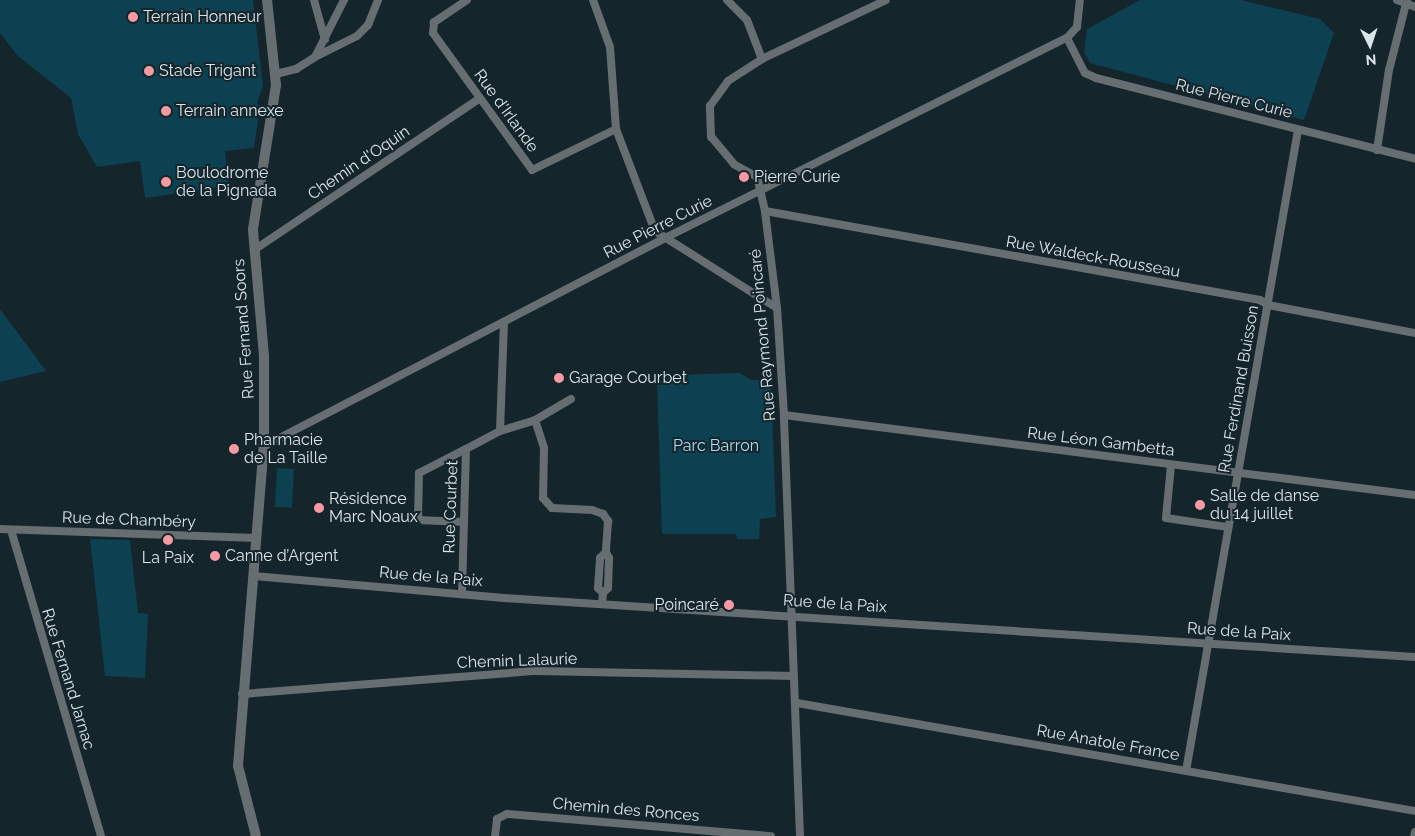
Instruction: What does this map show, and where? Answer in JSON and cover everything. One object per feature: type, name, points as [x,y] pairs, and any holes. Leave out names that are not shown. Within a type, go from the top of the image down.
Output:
[{"type":"street","name":"Rue Fernand Soors","points":[[256,836],[238,772],[242,694],[264,446],[264,356],[253,223],[274,104],[276,74],[267,0]]},
{"type":"street","points":[[314,0],[325,40]]},
{"type":"street","points":[[315,57],[344,0]]},
{"type":"street","points":[[276,74],[296,69],[315,57],[357,36],[368,24],[378,0]]},
{"type":"street","name":"Rue d'Irlande","points":[[467,0],[434,22],[433,33],[532,170],[616,129]]},
{"type":"street","points":[[593,0],[610,47],[616,129],[655,231],[663,239],[777,308]]},
{"type":"street","points":[[727,0],[747,20],[762,59]]},
{"type":"street","points":[[761,192],[757,177],[734,164],[721,152],[711,137],[709,123],[710,106],[718,92],[762,59],[886,0]]},
{"type":"street","name":"Rue Pierre Curie","points":[[264,446],[663,239],[1068,38],[1077,27],[1080,0]]},
{"type":"street","points":[[1397,0],[1407,2],[1415,7]]},
{"type":"street","points":[[1377,150],[1389,70],[1407,2]]},
{"type":"street","name":"Rue Pierre Curie","points":[[1068,38],[1082,69],[1096,78],[1415,160]]},
{"type":"street","name":"Chemin d'Oquin","points":[[254,250],[479,99]]},
{"type":"street","name":"Rue Ferdinand Buisson","points":[[1186,771],[1298,130]]},
{"type":"street","name":"Rue Raymond Poincaré","points":[[761,192],[777,308],[784,416],[800,836]]},
{"type":"street","name":"Rue Waldeck-Rousseau","points":[[765,211],[1260,300],[1268,305],[1415,332]]},
{"type":"street","points":[[500,431],[504,322]]},
{"type":"street","name":"Rue Courbet","points":[[462,592],[466,449],[500,431],[535,420],[571,399]]},
{"type":"street","name":"Rue Léon Gambetta","points":[[784,416],[1415,495]]},
{"type":"street","points":[[535,420],[544,448],[542,498],[552,508],[592,510],[603,514],[608,521],[606,552],[600,558],[598,588],[603,593],[602,604]]},
{"type":"street","points":[[464,522],[418,520],[419,474],[466,449]]},
{"type":"street","points":[[1171,464],[1166,518],[1228,527]]},
{"type":"street","name":"Rue de Chambéry","points":[[0,529],[256,538]]},
{"type":"street","name":"Rue Fernand Jarnac","points":[[11,530],[101,836]]},
{"type":"street","name":"Rue de la Paix","points":[[253,576],[602,604],[1415,657]]},
{"type":"street","name":"Chemin Lalaurie","points":[[242,694],[528,671],[793,676]]},
{"type":"street","name":"Rue Anatole France","points":[[796,703],[1415,811]]},
{"type":"street","name":"Chemin des Ronces","points":[[495,836],[497,819],[507,814],[771,836]]},
{"type":"street","points":[[1414,836],[1415,832]]},
{"type":"green space","name":"Stade Trigant","points":[[0,0],[253,0],[263,86],[257,103],[260,106],[254,148],[225,151],[229,186],[145,198],[140,161],[97,167],[78,134],[71,98],[18,56],[0,33]]},
{"type":"green space","points":[[1140,0],[1241,0],[1320,19],[1334,33],[1304,120],[1090,63],[1084,52],[1087,29]]},
{"type":"green space","points":[[0,309],[46,371],[0,382]]},
{"type":"green space","name":"Parc Barron","points":[[740,373],[751,380],[771,380],[776,517],[760,519],[759,539],[737,539],[736,534],[662,534],[657,381],[678,375]]},
{"type":"green space","points":[[277,468],[294,469],[292,508],[275,507]]},
{"type":"green space","points":[[90,539],[130,540],[138,613],[148,614],[145,678],[105,676]]},
{"type":"place","name":"Terrain Honneur","points":[[133,17]]},
{"type":"place","name":"Stade Trigant","points":[[149,71]]},
{"type":"place","name":"Terrain annexe","points":[[166,111]]},
{"type":"place","name":"Pierre Curie","points":[[744,177]]},
{"type":"place","name":"Boulodrome de la Pignada","points":[[166,182]]},
{"type":"place","name":"Garage Courbet","points":[[559,378]]},
{"type":"place","name":"Pharmacie de La Taille","points":[[234,449]]},
{"type":"place","name":"Salle de danse du 14 juillet","points":[[1200,505]]},
{"type":"place","name":"Résidence Marc Noaux","points":[[319,508]]},
{"type":"place","name":"La Paix","points":[[168,540]]},
{"type":"place","name":"Canne d’Argent","points":[[215,556]]},
{"type":"place","name":"Poincaré","points":[[729,605]]}]
